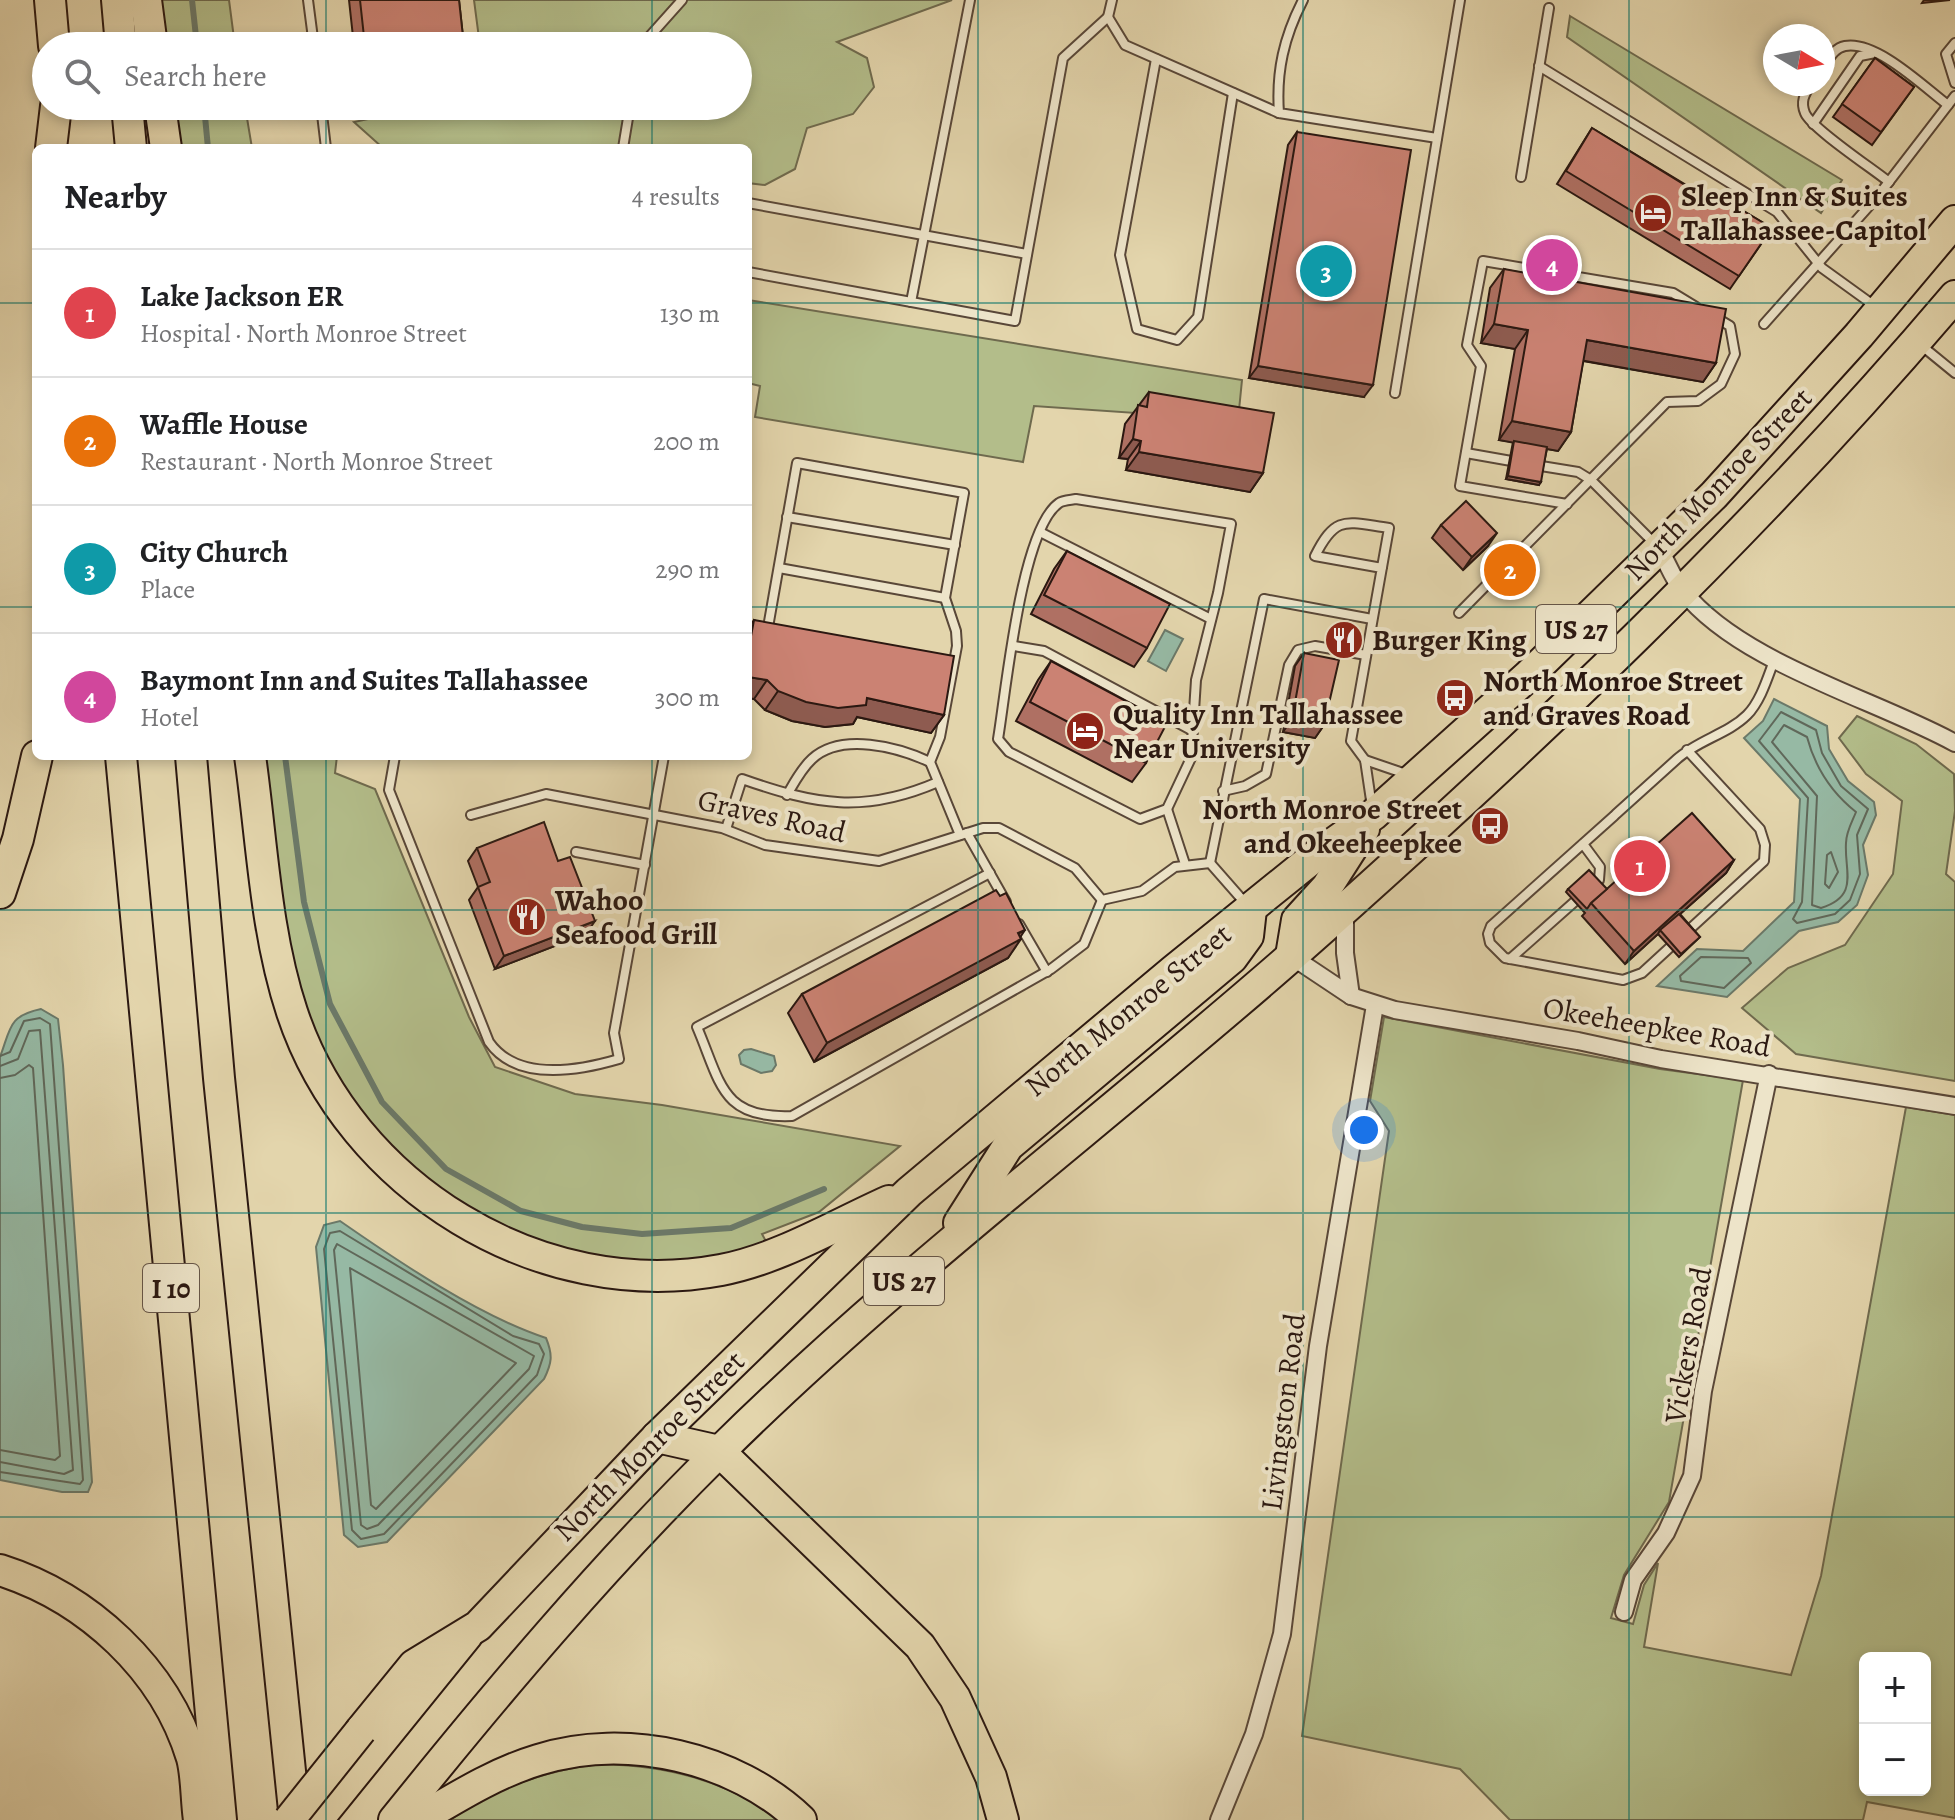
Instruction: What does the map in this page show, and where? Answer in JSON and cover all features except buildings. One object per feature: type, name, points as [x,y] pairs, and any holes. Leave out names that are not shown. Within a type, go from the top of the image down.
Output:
[{"type":"highway","points":[[50,0],[53,32]]},
{"type":"highway","points":[[117,0],[120,32]]},
{"type":"highway","points":[[146,0],[150,32]]},
{"type":"highway","points":[[52,144],[56,120]]},
{"type":"highway","points":[[60,120],[63,144]]},
{"type":"highway","points":[[128,120],[131,144]]},
{"type":"highway","points":[[162,120],[165,144]]},
{"type":"highway","name":"North Monroe Street","points":[[478,1626],[657,1437],[909,1192],[1251,909],[1373,815],[1528,676],[1714,495],[1880,310],[1955,221]]},
{"type":"highway","name":"North Monroe Street","points":[[394,1820],[510,1677],[719,1451],[943,1247],[1291,956],[1523,745],[1683,591],[1917,341],[1955,296]]},
{"type":"highway","points":[[1880,310],[1917,341]]},
{"type":"highway","points":[[0,893],[18,839],[36,760]]},
{"type":"highway","name":"I 10","points":[[121,760],[221,1820]]},
{"type":"highway","name":"I 10","points":[[191,760],[219,1078],[295,1820]]},
{"type":"highway","points":[[251,760],[279,969],[293,1016],[314,1062],[344,1112],[373,1147],[443,1211],[495,1240],[549,1261],[622,1276],[675,1276],[754,1261],[909,1192]]},
{"type":"highway","points":[[1291,956],[1297,920],[1327,887],[1373,815]]},
{"type":"highway","points":[[943,1247],[1008,1146],[1232,958],[1248,936],[1251,909]]},
{"type":"highway","points":[[657,1437],[719,1451],[920,1646],[955,1698],[991,1777],[1003,1820]]},
{"type":"highway","points":[[0,1570],[22,1577],[75,1607],[98,1622],[136,1658],[170,1708],[192,1760],[199,1820]]},
{"type":"highway","points":[[289,1820],[414,1665],[478,1626]]},
{"type":"highway","points":[[418,1820],[477,1785],[540,1759],[601,1748],[663,1752],[728,1771],[783,1803],[801,1820]]},
{"type":"main road","name":"North Monroe Street","points":[[320,1820],[478,1626]]},
{"type":"street","points":[[1659,548],[1683,591],[1728,632],[1775,658],[1955,743]]},
{"type":"street","points":[[1346,907],[1345,953],[1351,996]]},
{"type":"street","name":"Okeeheepkee Road","points":[[1291,956],[1351,996],[1375,1005],[1661,1059],[1955,1106]]},
{"type":"street","name":"Livingston Road","points":[[1219,1820],[1254,1734],[1282,1634],[1318,1346],[1375,1005]]},
{"type":"street","name":"Vickers Road","points":[[1624,1612],[1633,1580],[1666,1533],[1692,1476],[1703,1391],[1769,1074]]},
{"type":"lane","points":[[308,0],[312,32]]},
{"type":"lane","points":[[653,32],[682,0]]},
{"type":"lane","points":[[911,302],[970,0]]},
{"type":"lane","points":[[752,273],[1015,321],[1063,58],[1108,17],[1112,0]]},
{"type":"lane","points":[[1279,113],[1279,67],[1287,30],[1303,0]]},
{"type":"lane","points":[[1395,393],[1460,0]]},
{"type":"lane","points":[[1521,177],[1549,8]]},
{"type":"lane","points":[[1108,17],[1125,45],[1279,113],[1437,138]]},
{"type":"lane","points":[[1955,43],[1946,54],[1955,83]]},
{"type":"lane","points":[[1835,51],[1844,46],[1870,48],[1948,105]]},
{"type":"lane","points":[[1813,124],[1860,56],[1868,52],[1880,54]]},
{"type":"lane","points":[[1156,59],[1120,255],[1137,329],[1177,340],[1198,317],[1233,93]]},
{"type":"lane","points":[[1539,66],[1777,212],[1818,264],[1880,310]]},
{"type":"lane","points":[[1803,96],[1802,105],[1813,124],[1889,182]]},
{"type":"lane","points":[[1764,324],[1889,182],[1955,96]]},
{"type":"lane","points":[[323,120],[326,144]]},
{"type":"lane","points":[[624,144],[628,120]]},
{"type":"lane","points":[[752,204],[1027,254]]},
{"type":"lane","points":[[1459,613],[1591,480],[1667,402],[1698,401],[1721,384],[1735,354],[1730,326],[1673,293],[1483,261],[1467,345],[1481,366],[1460,486],[1567,504]]},
{"type":"lane","points":[[1917,341],[1955,373]]},
{"type":"lane","points":[[1466,453],[1578,472],[1591,480],[1659,548]]},
{"type":"lane","points":[[780,637],[767,634],[797,463],[964,493],[945,598],[956,631],[957,646],[940,737],[930,762],[963,834],[990,873],[1047,972]]},
{"type":"lane","points":[[1167,809],[1140,819],[1009,752],[998,739],[1029,557],[1040,532],[1060,501],[1076,499],[1231,524],[1196,680],[1191,758],[1167,809],[1185,864]]},
{"type":"lane","points":[[787,517],[955,545]]},
{"type":"lane","points":[[1373,815],[1365,760],[1351,741],[1372,619],[1382,568],[1389,528],[1344,521],[1328,531],[1315,556],[1382,568]]},
{"type":"lane","points":[[1040,532],[1211,619]]},
{"type":"lane","points":[[779,568],[945,598]]},
{"type":"lane","points":[[1210,863],[1264,599],[1372,619]]},
{"type":"lane","points":[[1014,646],[1044,651],[1193,731]]},
{"type":"lane","points":[[1223,791],[1245,786],[1266,774],[1289,665],[1298,650],[1315,646],[1366,655]]},
{"type":"lane","points":[[1687,750],[1760,829],[1765,845],[1764,861],[1642,973],[1623,980],[1510,959],[1490,943],[1491,926],[1687,750],[1746,716],[1755,705],[1775,658]]},
{"type":"lane","points":[[787,795],[813,757],[832,746],[855,744],[903,751],[930,762]]},
{"type":"lane","points":[[394,760],[389,790],[489,1042],[498,1055],[558,1071],[619,1059],[614,1033],[663,760]]},
{"type":"lane","points":[[1365,760],[1416,777]]},
{"type":"lane","points":[[726,829],[742,779],[787,795],[843,805],[877,802],[938,782]]},
{"type":"lane","name":"Graves Road","points":[[471,815],[546,794],[726,829],[765,845],[879,861],[963,834],[999,828],[1075,868],[1102,900]]},
{"type":"lane","points":[[1510,959],[1599,880],[1600,867],[1583,844]]},
{"type":"lane","points":[[576,852],[645,865]]},
{"type":"lane","points":[[990,873],[697,1027],[727,1096],[738,1108],[752,1114],[792,1116],[1047,972],[1084,944],[1102,900],[1142,891],[1175,867],[1210,863]]},
{"type":"lane","points":[[1210,863],[1251,909]]},
{"type":"shaded area","points":[[154,0],[229,0],[233,32],[157,32]]},
{"type":"shaded area","points":[[474,0],[952,0],[837,42],[867,58],[874,87],[853,114],[807,128],[795,169],[765,185],[752,183],[752,144],[379,144],[354,122],[752,120],[752,32],[478,32]]},
{"type":"shaded area","points":[[1570,16],[1842,180],[1821,213],[1567,37]]},
{"type":"shaded area","points":[[169,120],[247,120],[251,144],[173,144]]},
{"type":"shaded area","points":[[752,301],[1242,380],[1238,420],[1034,406],[1023,462],[755,417],[760,386],[752,384]]},
{"type":"shaded area","points":[[1857,716],[1916,744],[1954,774],[1955,811],[1946,874],[1955,882],[1955,1081],[1796,1054],[1742,1008],[1788,968],[1845,945],[1893,874],[1902,801],[1866,774],[1839,738]]},
{"type":"shaded area","points":[[258,760],[337,760],[335,773],[375,789],[469,1017],[495,1067],[575,1094],[662,1105],[900,1146],[819,1212],[762,1234],[769,1247],[749,1254],[619,1267],[475,1222],[356,1116],[298,1004]]},
{"type":"shaded area","points":[[1384,1017],[1660,1069],[1743,1080],[1669,1502],[1624,1575],[1611,1618],[1633,1624],[1644,1585],[1658,1563],[1644,1647],[1791,1675],[1821,1576],[1906,1107],[1955,1115],[1955,1818],[1867,1802],[1863,1820],[1510,1820],[1460,1769],[1302,1736],[1389,1131],[1370,1101]]},
{"type":"shaded area","points":[[598,1764],[647,1768],[694,1777],[738,1795],[781,1820],[450,1820],[503,1790],[539,1776]]},
{"type":"water","points":[[1165,630],[1183,639],[1166,671],[1148,661]]},
{"type":"water","points":[[1774,699],[1827,726],[1829,749],[1848,781],[1874,802],[1876,815],[1863,845],[1868,875],[1857,905],[1838,922],[1799,931],[1727,997],[1657,986],[1697,949],[1743,951],[1794,902],[1800,799],[1744,738],[1763,721]]},
{"type":"water","points":[[41,1009],[58,1019],[63,1065],[92,1482],[88,1492],[62,1492],[0,1480],[0,1057],[16,1020]]},
{"type":"water","points":[[751,1049],[774,1056],[776,1065],[772,1071],[761,1073],[741,1064],[739,1055]]},
{"type":"water","points":[[340,1221],[467,1302],[546,1338],[551,1354],[544,1379],[387,1542],[358,1547],[344,1535],[316,1247],[324,1225]]},
{"type":"waterway","points":[[192,0],[195,32]]},
{"type":"waterway","points":[[205,120],[208,144]]},
{"type":"waterway","points":[[286,760],[304,902],[330,1004],[382,1102],[446,1169],[521,1211],[582,1227],[642,1234],[731,1228],[824,1189]]},
{"type":"place","name":"Sleep Inn & Suites Tallahassee-Capitol","points":[[1653,213]]},
{"type":"place","name":"Baymont Inn and Suites Tallahassee","points":[[1552,265]]},
{"type":"place","name":"City Church","points":[[1326,271]]},
{"type":"place","name":"Waffle House","points":[[1510,570]]},
{"type":"place","name":"Burger King","points":[[1344,640]]},
{"type":"place","name":"North Monroe Street and Graves Road","points":[[1455,698]]},
{"type":"place","name":"Quality Inn Tallahassee Near University","points":[[1085,731]]},
{"type":"place","name":"North Monroe Street and Okeeheepkee","points":[[1490,826]]},
{"type":"place","name":"Lake Jackson ER","points":[[1640,866]]},
{"type":"place","name":"Wahoo Seafood Grill","points":[[527,917]]}]
